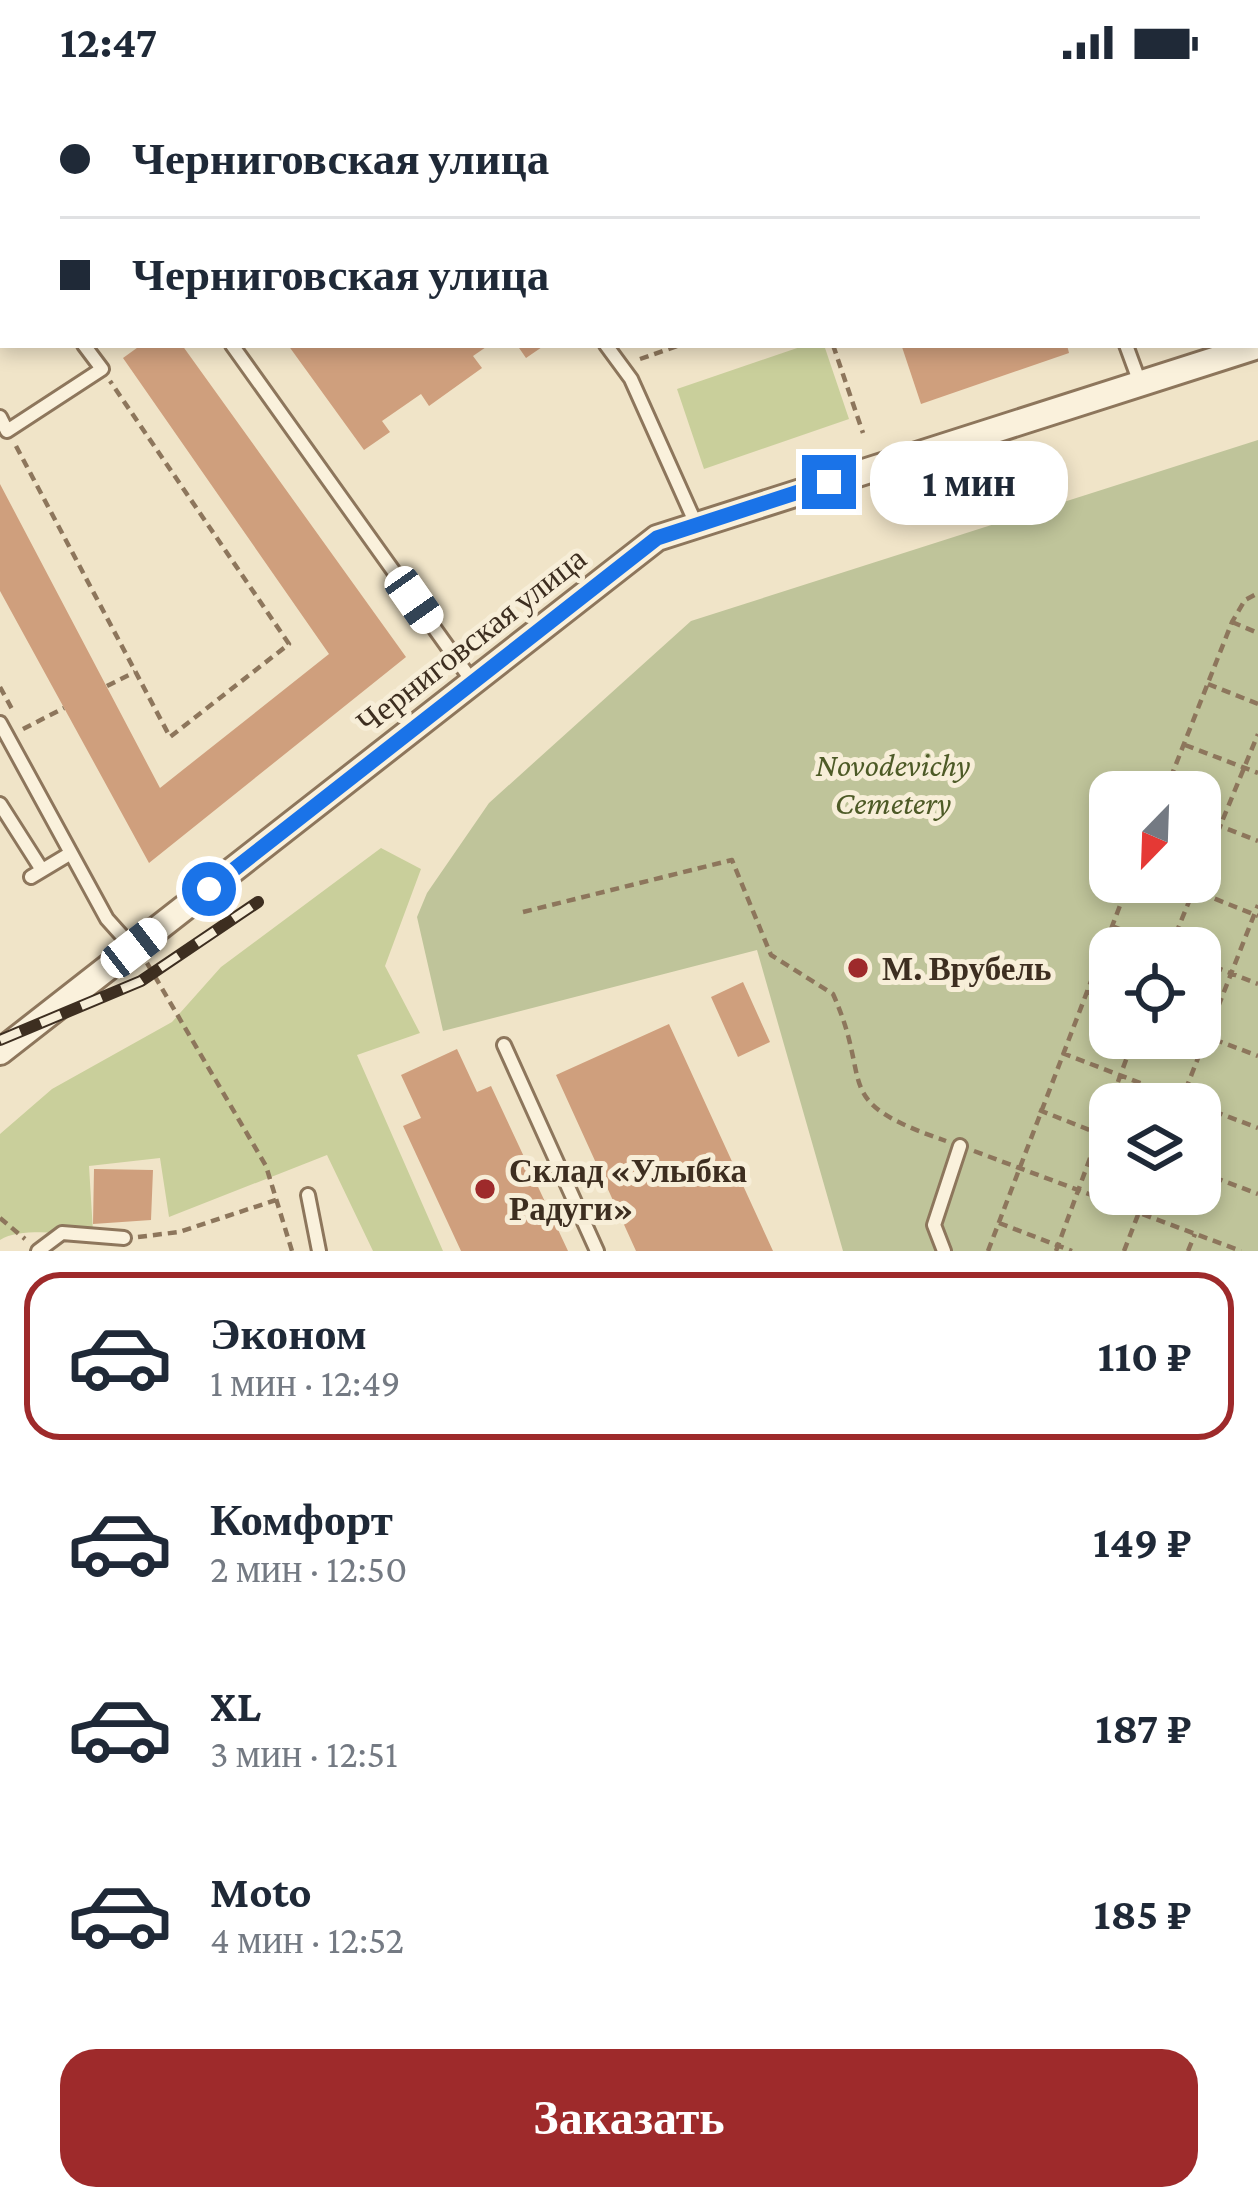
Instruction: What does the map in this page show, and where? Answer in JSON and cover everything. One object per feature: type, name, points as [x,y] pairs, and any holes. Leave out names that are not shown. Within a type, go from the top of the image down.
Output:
[{"type":"street","name":"Черниговская улица","points":[[0,1052],[639,550],[696,524],[1252,348]]},
{"type":"lane","points":[[4,424],[102,370],[87,348]]},
{"type":"lane","points":[[234,348],[472,681]]},
{"type":"lane","points":[[608,348],[696,524]]},
{"type":"lane","points":[[1127,348],[1140,384]]},
{"type":"lane","points":[[0,723],[107,920],[134,948]]},
{"type":"lane","points":[[0,804],[25,843],[36,873],[71,853]]},
{"type":"lane","points":[[504,1046],[597,1251]]},
{"type":"lane","points":[[944,1251],[934,1225],[960,1146]]},
{"type":"lane","points":[[308,1195],[319,1251]]},
{"type":"lane","points":[[38,1251],[62,1233],[124,1238]]},
{"type":"path","points":[[620,365],[671,348]]},
{"type":"path","points":[[834,348],[863,433]]},
{"type":"path","points":[[4,424],[170,736],[289,644],[102,370]]},
{"type":"path","points":[[1173,771],[1232,622],[1245,600],[1258,593]]},
{"type":"path","points":[[1232,622],[1258,633]]},
{"type":"path","points":[[106,686],[135,672]]},
{"type":"path","points":[[1208,684],[1258,704]]},
{"type":"path","points":[[22,729],[64,708]]},
{"type":"path","points":[[1221,824],[1258,734]]},
{"type":"path","points":[[1184,744],[1258,773]]},
{"type":"path","points":[[1221,826],[1258,841]]},
{"type":"path","points":[[524,912],[732,860],[771,955],[833,994],[858,1088],[875,1111],[1089,1194]]},
{"type":"path","points":[[1221,901],[1256,915]]},
{"type":"path","points":[[988,1251],[1016,1167],[1121,903]]},
{"type":"path","points":[[1221,996],[1258,905]]},
{"type":"path","points":[[134,948],[154,973],[266,1166],[292,1251]]},
{"type":"path","points":[[1221,970],[1258,984]]},
{"type":"path","points":[[1221,1042],[1258,1056]]},
{"type":"path","points":[[1062,1053],[1138,1083]]},
{"type":"path","points":[[1117,1083],[1126,1059]]},
{"type":"path","points":[[1039,1111],[1089,1130]]},
{"type":"path","points":[[1221,1114],[1258,1128]]},
{"type":"path","points":[[1057,1248],[1089,1157]]},
{"type":"path","points":[[1221,1180],[1258,1194]]},
{"type":"path","points":[[124,1238],[179,1232],[276,1200]]},
{"type":"path","points":[[1124,1251],[1138,1215]]},
{"type":"path","points":[[1144,1215],[1241,1251]]},
{"type":"path","points":[[0,1219],[38,1251]]},
{"type":"path","points":[[998,1223],[1072,1251]]},
{"type":"path","points":[[1188,1251],[1195,1234]]},
{"type":"green space","points":[[797,348],[825,348],[849,419],[704,469],[677,389]]},
{"type":"green space","name":"Novodevichy Cemetery","points":[[1258,440],[1258,1251],[843,1251],[757,950],[443,1031],[417,917],[427,893],[489,803],[691,621]]},
{"type":"green space","points":[[381,848],[421,869],[385,966],[420,1033],[357,1055],[443,1251],[373,1251],[327,1155],[169,1217],[160,1158],[89,1166],[93,1232],[32,1232],[0,1240],[0,1134],[52,1089],[172,1022],[221,967]]},
{"type":"building","points":[[137,348],[184,348],[406,657],[149,863],[0,591],[0,484],[160,788],[329,654],[123,358]]},
{"type":"building","points":[[290,348],[485,348],[473,356],[482,368],[429,406],[421,394],[382,421],[390,432],[364,450]]},
{"type":"building","points":[[519,348],[541,348],[526,358]]},
{"type":"building","points":[[902,348],[1068,348],[1069,353],[921,404]]},
{"type":"building","points":[[743,982],[770,1042],[738,1057],[711,997]]},
{"type":"building","points":[[669,1024],[773,1251],[636,1251],[556,1075]]},
{"type":"building","name":"Склад «Улыбка Радуги»","points":[[457,1049],[477,1092],[491,1086],[568,1251],[461,1251],[403,1126],[421,1118],[401,1075]]},
{"type":"building","points":[[94,1169],[153,1170],[151,1220],[93,1224]]},
{"type":"railway","points":[[0,1040],[141,981],[258,902]]},
{"type":"place","name":"М. Врубель","points":[[858,968]]},
{"type":"place","name":"Склад «Улыбка Радуги»","points":[[485,1189]]},
{"type":"route","points":[[209,889],[657,538],[829,482]]}]
